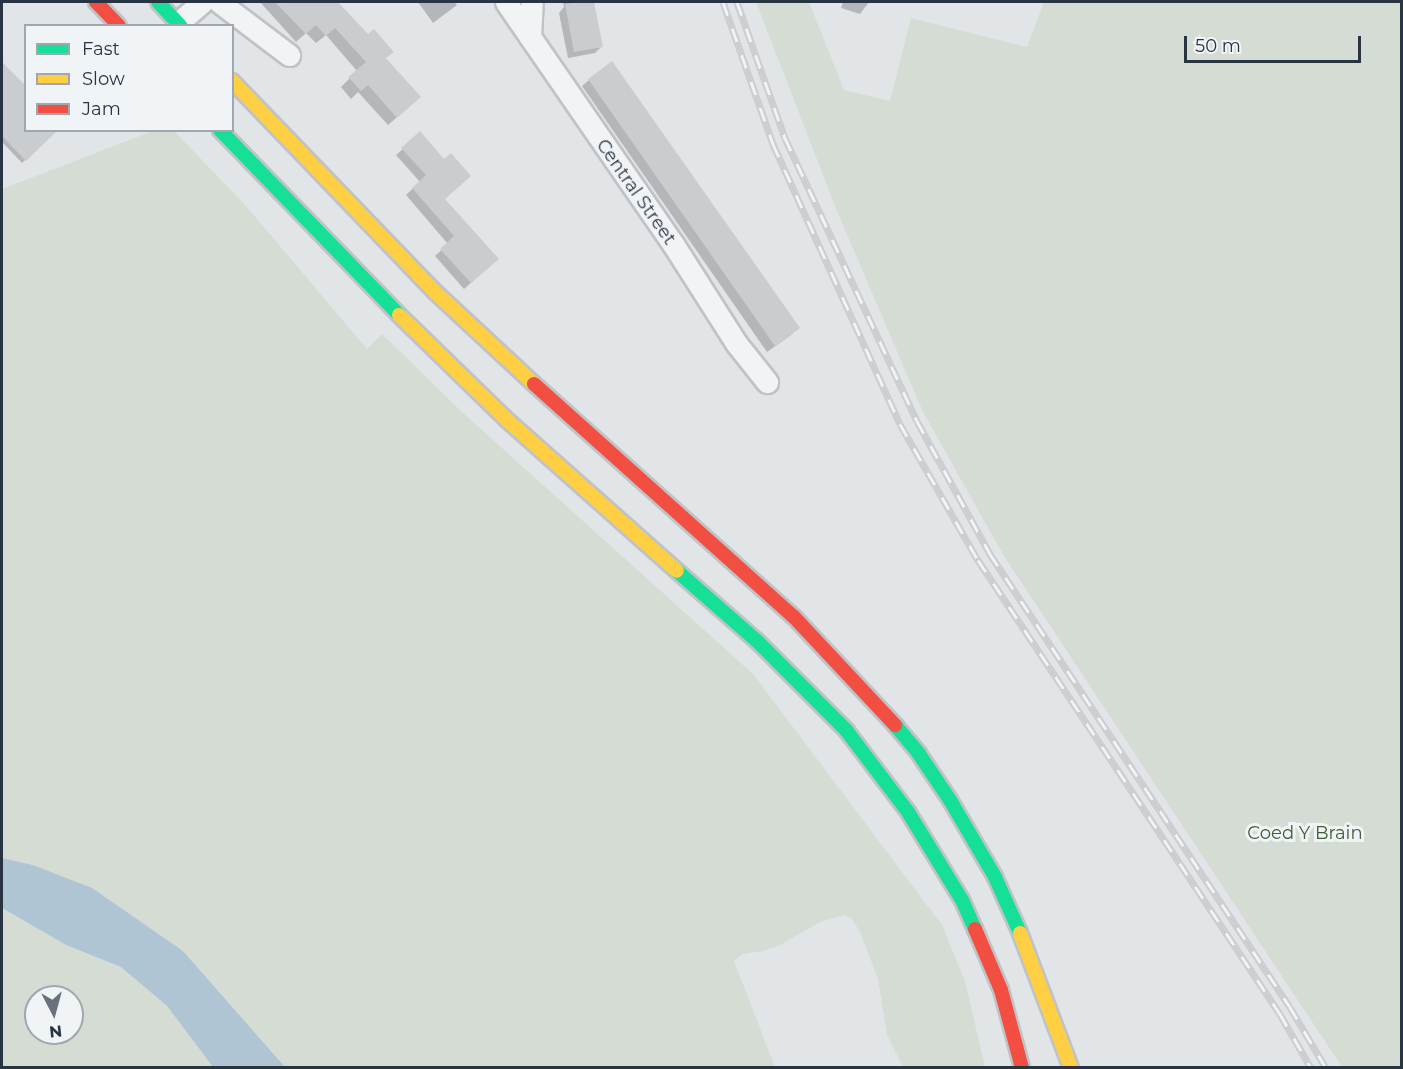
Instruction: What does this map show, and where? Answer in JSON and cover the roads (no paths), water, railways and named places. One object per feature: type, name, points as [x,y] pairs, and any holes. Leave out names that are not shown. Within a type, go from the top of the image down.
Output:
[{"type":"main road","points":[[96,2],[117,24]]},
{"type":"main road","points":[[158,2],[179,24]]},
{"type":"main road","points":[[234,83],[473,329],[581,429],[795,617],[880,707],[919,754],[950,800],[995,877],[1015,918],[1071,1068]]},
{"type":"main road","points":[[222,132],[438,355],[507,420],[757,641],[846,730],[908,812],[962,900],[1001,990],[1022,1068]]},
{"type":"street","points":[[179,24],[202,2]]},
{"type":"street","points":[[219,2],[289,55]]},
{"type":"street","name":"Central Street","points":[[506,2],[673,244],[736,343],[767,382]]},
{"type":"street","points":[[530,36],[532,2]]},
{"type":"water","points":[[2,858],[33,865],[92,888],[183,951],[285,1067],[213,1067],[167,1006],[121,967],[66,945],[2,908]]},
{"type":"railway","points":[[723,2],[773,144],[900,424],[978,560],[1280,1014],[1311,1068]]},
{"type":"railway","points":[[737,2],[785,138],[917,421],[990,554],[1290,1007],[1326,1068]]},
{"type":"park label","name":"Coed Y Brain","points":[[1305,833]]}]
